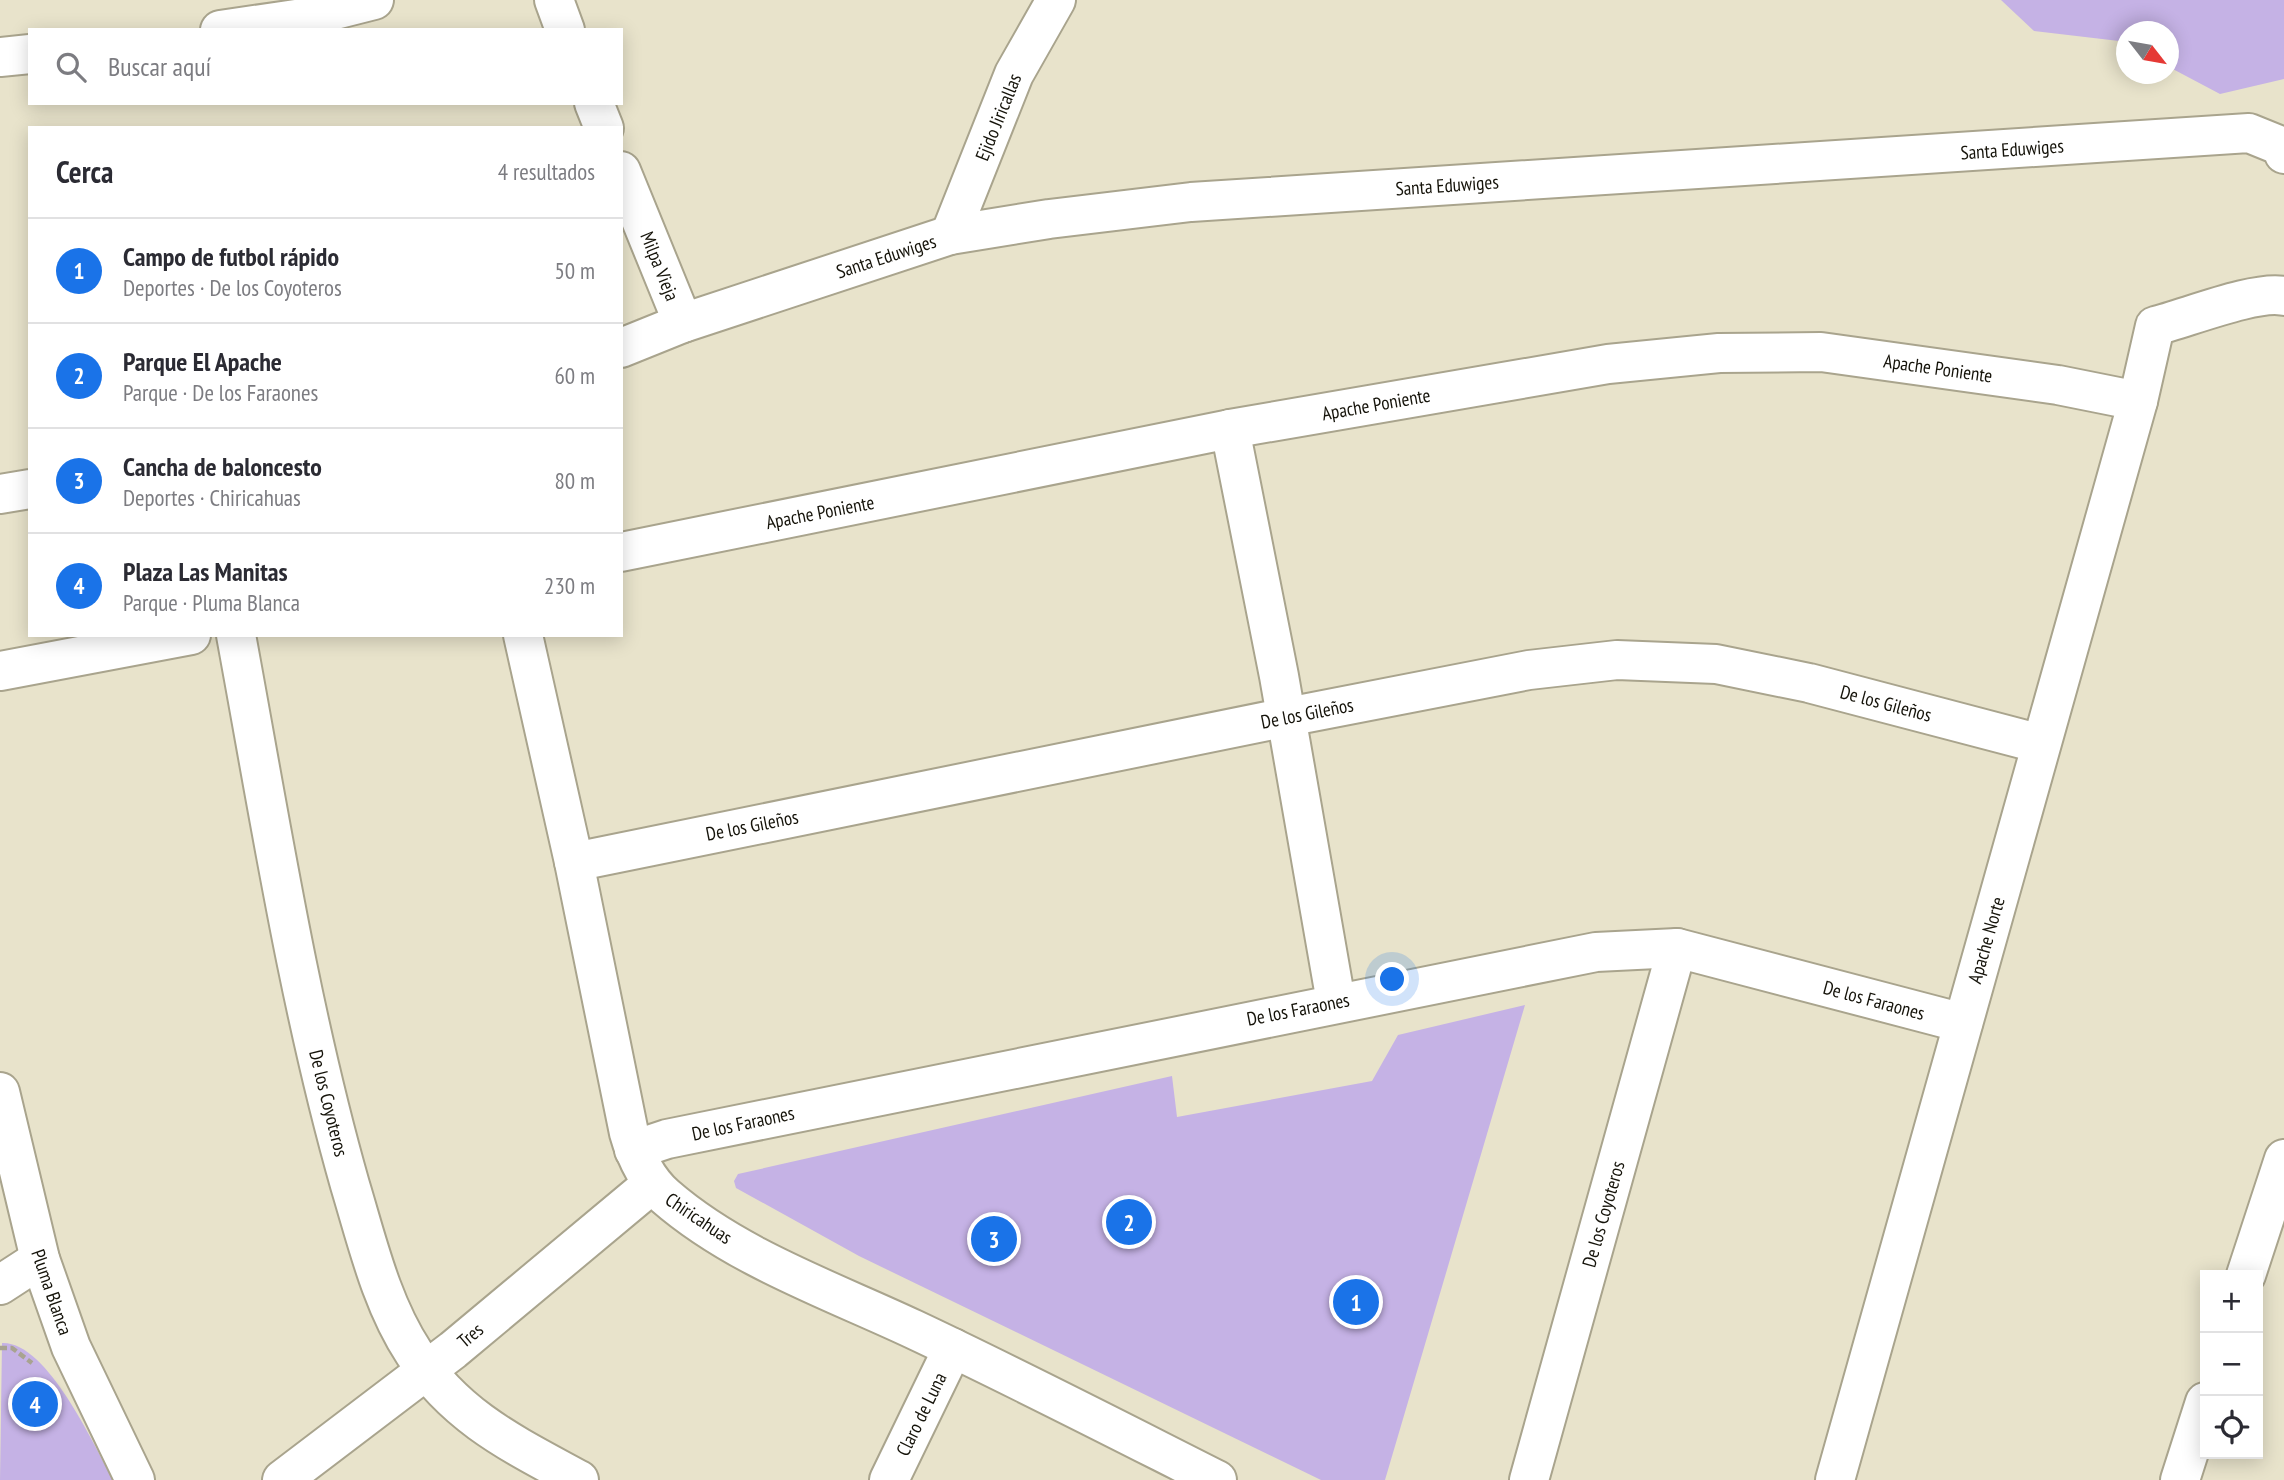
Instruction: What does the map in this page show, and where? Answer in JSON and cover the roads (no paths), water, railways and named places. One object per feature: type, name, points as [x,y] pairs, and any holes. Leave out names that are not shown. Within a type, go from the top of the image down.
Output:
[{"type":"street","points":[[234,28],[303,18],[374,0]]},
{"type":"street","points":[[554,0],[564,28]]},
{"type":"street","points":[[1018,0],[1033,37]]},
{"type":"street","name":"Ejido Jiricallas","points":[[950,235],[1014,74],[1056,0]]},
{"type":"street","points":[[0,57],[28,54]]},
{"type":"street","points":[[595,105],[603,126]]},
{"type":"street","name":"Santa Eduwiges","points":[[623,347],[683,323],[950,235],[1191,202],[2249,133],[2281,146],[2284,154]]},
{"type":"street","name":"Milpa Vieja","points":[[623,176],[683,323]]},
{"type":"street","name":"Apache Norte","points":[[1835,1480],[2138,401],[2155,326],[2280,285]]},
{"type":"street","name":"Apache Poniente","points":[[623,552],[1230,429],[1608,364],[1719,353],[1821,352],[2058,385],[2138,401]]},
{"type":"street","points":[[1230,429],[1287,717],[1336,1002]]},
{"type":"street","points":[[0,494],[28,489]]},
{"type":"street","points":[[0,671],[180,637]]},
{"type":"street","name":"De los Coyoteros","points":[[236,637],[322,1087],[393,1319],[427,1370],[463,1410],[490,1432],[579,1480]]},
{"type":"street","name":"Chiricahuas","points":[[523,637],[634,1150],[652,1184],[707,1228],[767,1260],[953,1348],[1217,1480]]},
{"type":"street","name":"De los Gileños","points":[[574,862],[1529,670],[1617,660],[1716,664],[1809,683],[2041,744]]},
{"type":"street","name":"De los Coyoteros","points":[[1529,1480],[1677,948]]},
{"type":"street","name":"De los Faraones","points":[[634,1150],[667,1139],[1336,1002],[1596,952],[1677,948],[1963,1023]]},
{"type":"street","name":"Pluma Blanca","points":[[0,1092],[40,1259],[71,1347],[135,1480]]},
{"type":"street","points":[[2248,1270],[2284,1159]]},
{"type":"street","name":"Tres","points":[[282,1480],[427,1370],[652,1184]]},
{"type":"street","points":[[0,1285],[40,1259]]},
{"type":"street","name":"Claro de Luna","points":[[889,1480],[953,1348]]},
{"type":"street","points":[[2180,1480],[2200,1418]]},
{"type":"place","name":"Parque El Apache","points":[[1129,1222]]},
{"type":"place","name":"Cancha de baloncesto","points":[[994,1239]]},
{"type":"place","name":"Campo de futbol rápido","points":[[1356,1302]]},
{"type":"place","name":"Plaza Las Manitas","points":[[35,1404]]}]
